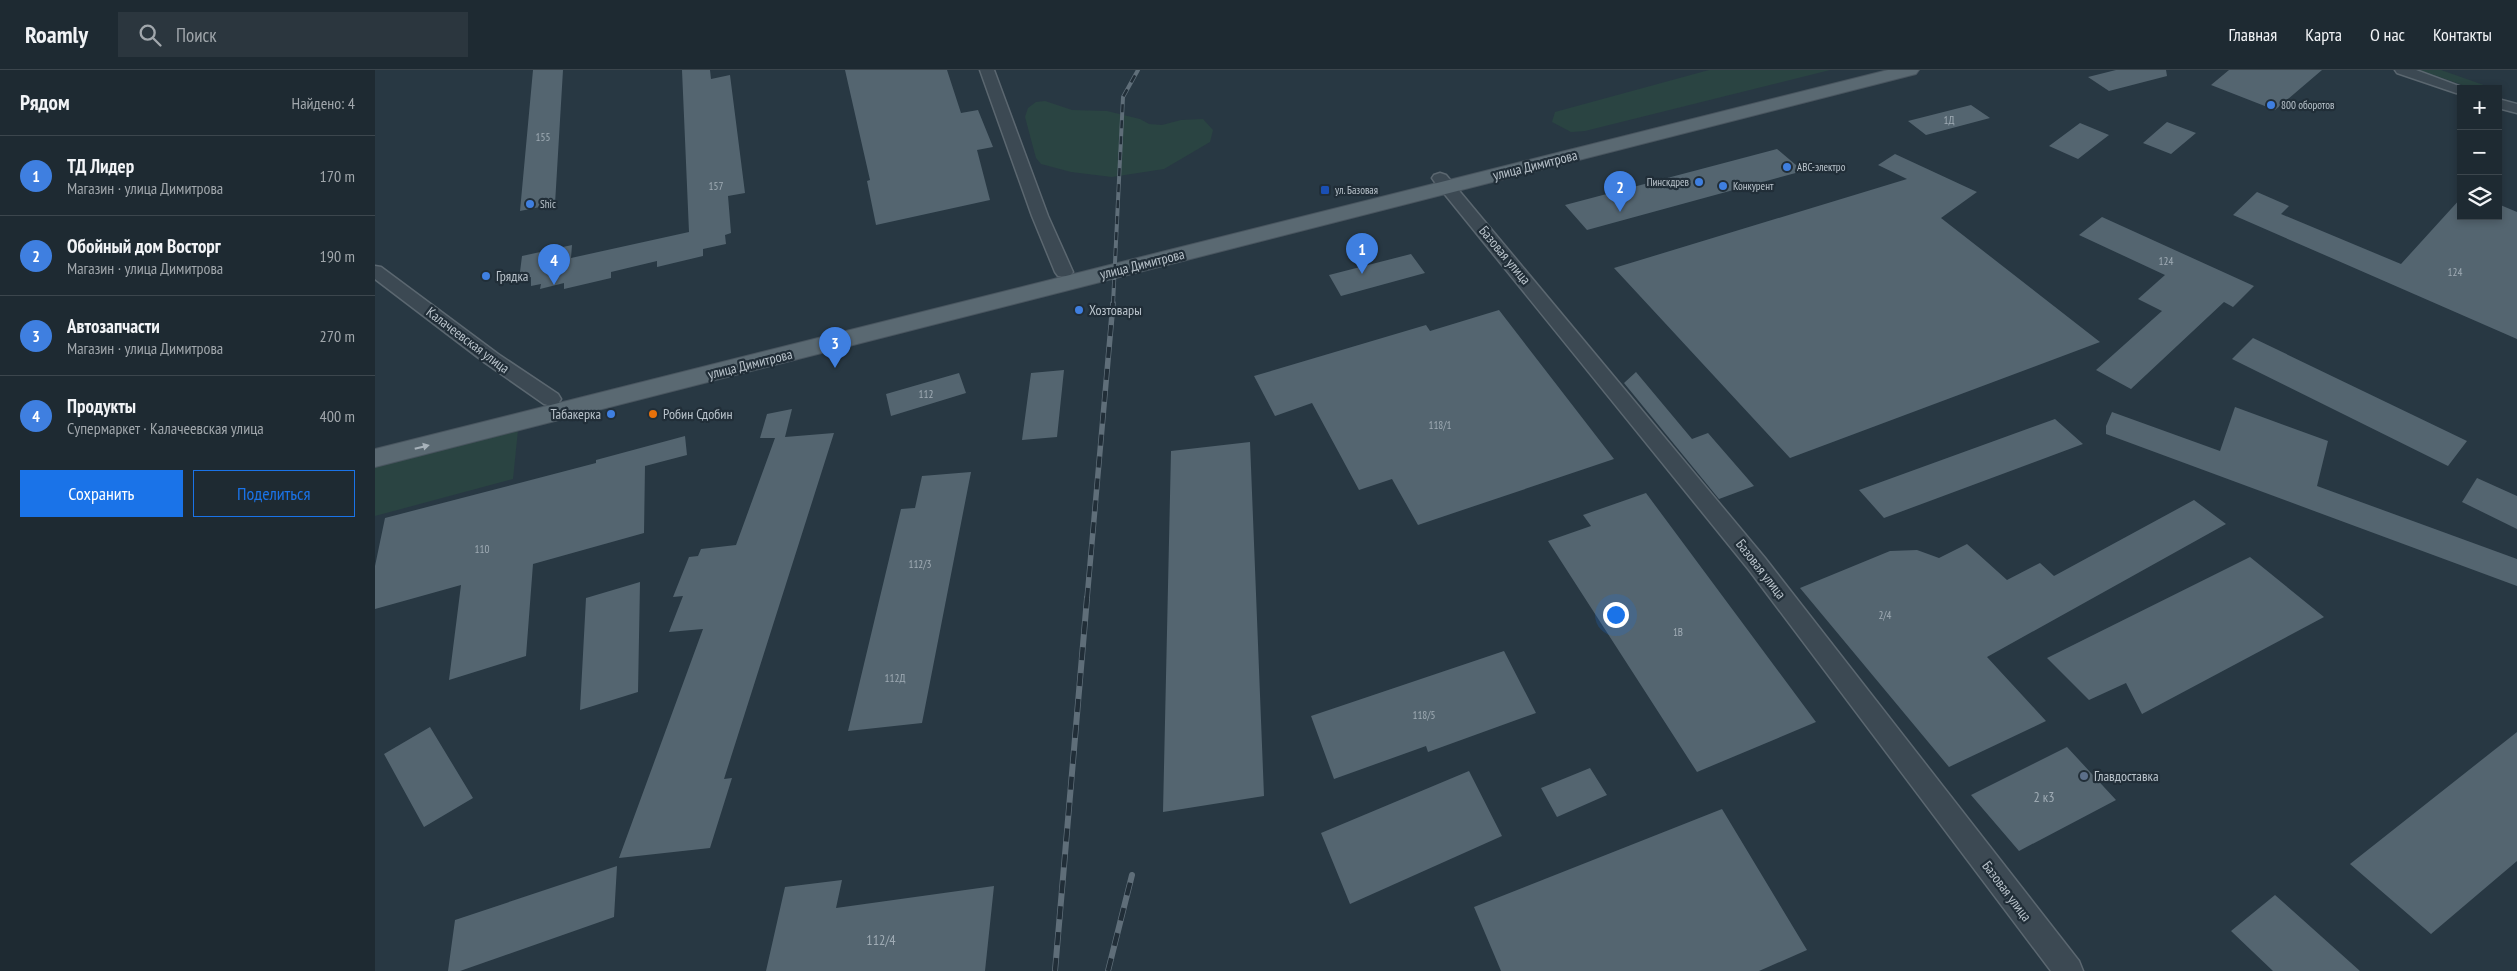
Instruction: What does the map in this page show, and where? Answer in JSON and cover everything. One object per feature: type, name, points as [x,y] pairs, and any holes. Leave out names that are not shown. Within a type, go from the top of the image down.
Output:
[{"type":"main road","name":"улица Димитрова","points":[[375,442],[552,407],[1445,182],[1871,70]]},
{"type":"main road","name":"улица Димитрова","points":[[375,458],[552,407],[1064,272],[1909,70]]},
{"type":"street","points":[[987,70],[1040,216],[1064,272]]},
{"type":"street","points":[[2403,70],[2457,89]]},
{"type":"street","points":[[2502,104],[2517,109]]},
{"type":"street","name":"Базовая улица","points":[[1445,182],[1757,564],[2069,971]]},
{"type":"street","name":"Калачеевская улица","points":[[375,271],[491,358],[552,407]]},
{"type":"green space","points":[[1709,70],[1830,70],[1585,131],[1571,132],[1552,122],[1555,112]]},
{"type":"green space","points":[[2419,70],[2441,70],[2484,85],[2462,85]]},
{"type":"green space","points":[[1045,101],[1072,110],[1107,111],[1140,119],[1149,124],[1162,125],[1181,120],[1203,119],[1213,130],[1210,142],[1164,169],[1112,177],[1071,172],[1041,164],[1036,158],[1025,117],[1028,108],[1036,102]]},
{"type":"green space","points":[[518,430],[513,479],[375,516],[375,467]]},
{"type":"building","points":[[533,70],[563,70],[555,204],[520,211]]},
{"type":"building","points":[[682,70],[710,70],[711,79],[730,75],[745,193],[728,196],[731,233],[725,235],[726,244],[703,249],[703,256],[657,267],[657,261],[611,272],[611,278],[564,289],[564,283],[540,289],[541,284],[531,286],[531,277],[519,280],[522,256],[572,245],[571,258],[689,232]]},
{"type":"building","points":[[845,70],[947,70],[961,113],[978,110],[993,147],[977,150],[990,200],[876,225],[867,181],[870,180]]},
{"type":"building","points":[[2116,70],[2166,70],[2167,76],[2109,91],[2088,77]]},
{"type":"building","points":[[2229,70],[2322,70],[2275,110],[2211,85]]},
{"type":"building","points":[[1971,105],[1990,118],[1926,135],[1908,121]]},
{"type":"building","points":[[2167,122],[2196,133],[2171,154],[2143,143]]},
{"type":"building","points":[[2080,123],[2109,135],[2078,159],[2049,146]]},
{"type":"building","points":[[1777,149],[1803,171],[1587,230],[1565,205]]},
{"type":"building","points":[[1895,154],[1977,192],[1941,218],[2100,342],[1790,458],[1614,268],[1907,179],[1878,165]]},
{"type":"building","points":[[2257,192],[2289,206],[2281,214],[2401,264],[2457,202],[2457,220],[2502,220],[2502,206],[2517,212],[2517,339],[2233,215]]},
{"type":"building","points":[[2102,217],[2254,286],[2233,307],[2224,302],[2131,389],[2096,370],[2162,311],[2138,299],[2165,275],[2079,235]]},
{"type":"building","points":[[1411,254],[1425,273],[1341,296],[1329,275]]},
{"type":"building","points":[[1499,310],[1614,459],[1418,525],[1392,479],[1359,490],[1312,403],[1275,416],[1254,376],[1426,325],[1430,331]]},
{"type":"building","points":[[2253,338],[2467,441],[2448,466],[2232,359]]},
{"type":"building","points":[[1064,370],[1057,437],[1022,440],[1031,373]]},
{"type":"building","points":[[1636,372],[1692,439],[1708,433],[1754,486],[1719,499],[1624,383]]},
{"type":"building","points":[[959,373],[966,393],[891,416],[886,394]]},
{"type":"building","points":[[2235,407],[2328,441],[2317,486],[2517,559],[2517,586],[2106,434],[2106,426],[2112,412],[2220,451]]},
{"type":"building","points":[[792,409],[785,437],[834,433],[724,779],[732,778],[710,848],[619,858],[703,629],[669,632],[683,596],[673,597],[689,557],[698,556],[701,549],[736,545],[775,438],[760,438],[767,414]]},
{"type":"building","points":[[2055,419],[2083,444],[1884,518],[1859,490]]},
{"type":"building","points":[[685,436],[687,455],[645,466],[644,533],[533,564],[526,656],[449,680],[461,585],[375,609],[375,566],[385,518],[596,463],[596,460]]},
{"type":"building","points":[[1250,442],[1264,796],[1163,812],[1171,451]]},
{"type":"building","points":[[971,472],[922,723],[848,731],[901,509],[915,508],[922,476]]},
{"type":"building","points":[[2477,478],[2517,496],[2517,529],[2462,502]]},
{"type":"building","points":[[1646,493],[1816,722],[1697,772],[1548,541],[1591,526],[1583,515]]},
{"type":"building","points":[[2194,500],[2226,524],[1987,657],[2046,721],[1949,767],[1800,588],[1890,551],[1917,550],[1939,558],[1967,544],[2007,580],[2040,563],[2054,576]]},
{"type":"building","points":[[2250,557],[2324,617],[2142,714],[2126,683],[2089,700],[2047,658]]},
{"type":"building","points":[[640,582],[638,692],[580,710],[586,598]]},
{"type":"building","points":[[1504,651],[1536,713],[1428,752],[1426,746],[1334,779],[1311,716]]},
{"type":"building","points":[[430,727],[473,798],[424,827],[384,754]]},
{"type":"building","points":[[2517,732],[2517,861],[2431,934],[2350,864]]},
{"type":"building","points":[[2067,747],[2116,800],[2019,851],[1971,795]]},
{"type":"building","points":[[1590,768],[1607,795],[1557,817],[1541,788]]},
{"type":"building","points":[[1469,771],[1502,836],[1350,904],[1321,833]]},
{"type":"building","points":[[1722,809],[1807,950],[1759,971],[1501,971],[1474,907]]},
{"type":"building","points":[[617,866],[614,917],[460,971],[448,971],[455,920]]},
{"type":"building","points":[[842,880],[836,908],[994,886],[985,971],[766,971],[785,887]]},
{"type":"building","points":[[2275,895],[2360,971],[2273,971],[2231,931]]},
{"type":"railway","points":[[1113,304],[1123,97],[1138,70]]},
{"type":"railway","points":[[1087,599],[1113,303]]},
{"type":"railway","points":[[1055,971],[1087,598]]},
{"type":"railway","points":[[1108,971],[1132,875]]},
{"type":"place","name":"800 оборотов","points":[[2271,105]]},
{"type":"place","name":"АВС-электро","points":[[1787,167]]},
{"type":"place","name":"Пинскдрев","points":[[1699,182]]},
{"type":"place","name":"Конкурент","points":[[1723,186]]},
{"type":"place","name":"ул. Базовая","points":[[1325,190]]},
{"type":"place","name":"Shic","points":[[530,204]]},
{"type":"place","name":"Обойный дом Восторг","points":[[1620,212]]},
{"type":"place","name":"ТД Лидер","points":[[1362,274]]},
{"type":"place","name":"Грядка","points":[[486,276]]},
{"type":"place","name":"Продукты","points":[[554,285]]},
{"type":"place","name":"Хозтовары","points":[[1079,310]]},
{"type":"place","name":"Автозапчасти","points":[[835,368]]},
{"type":"place","name":"Табакерка","points":[[611,414]]},
{"type":"place","name":"Робин Сдобин","points":[[653,414]]},
{"type":"place","name":"Главдоставка","points":[[2084,776]]}]
